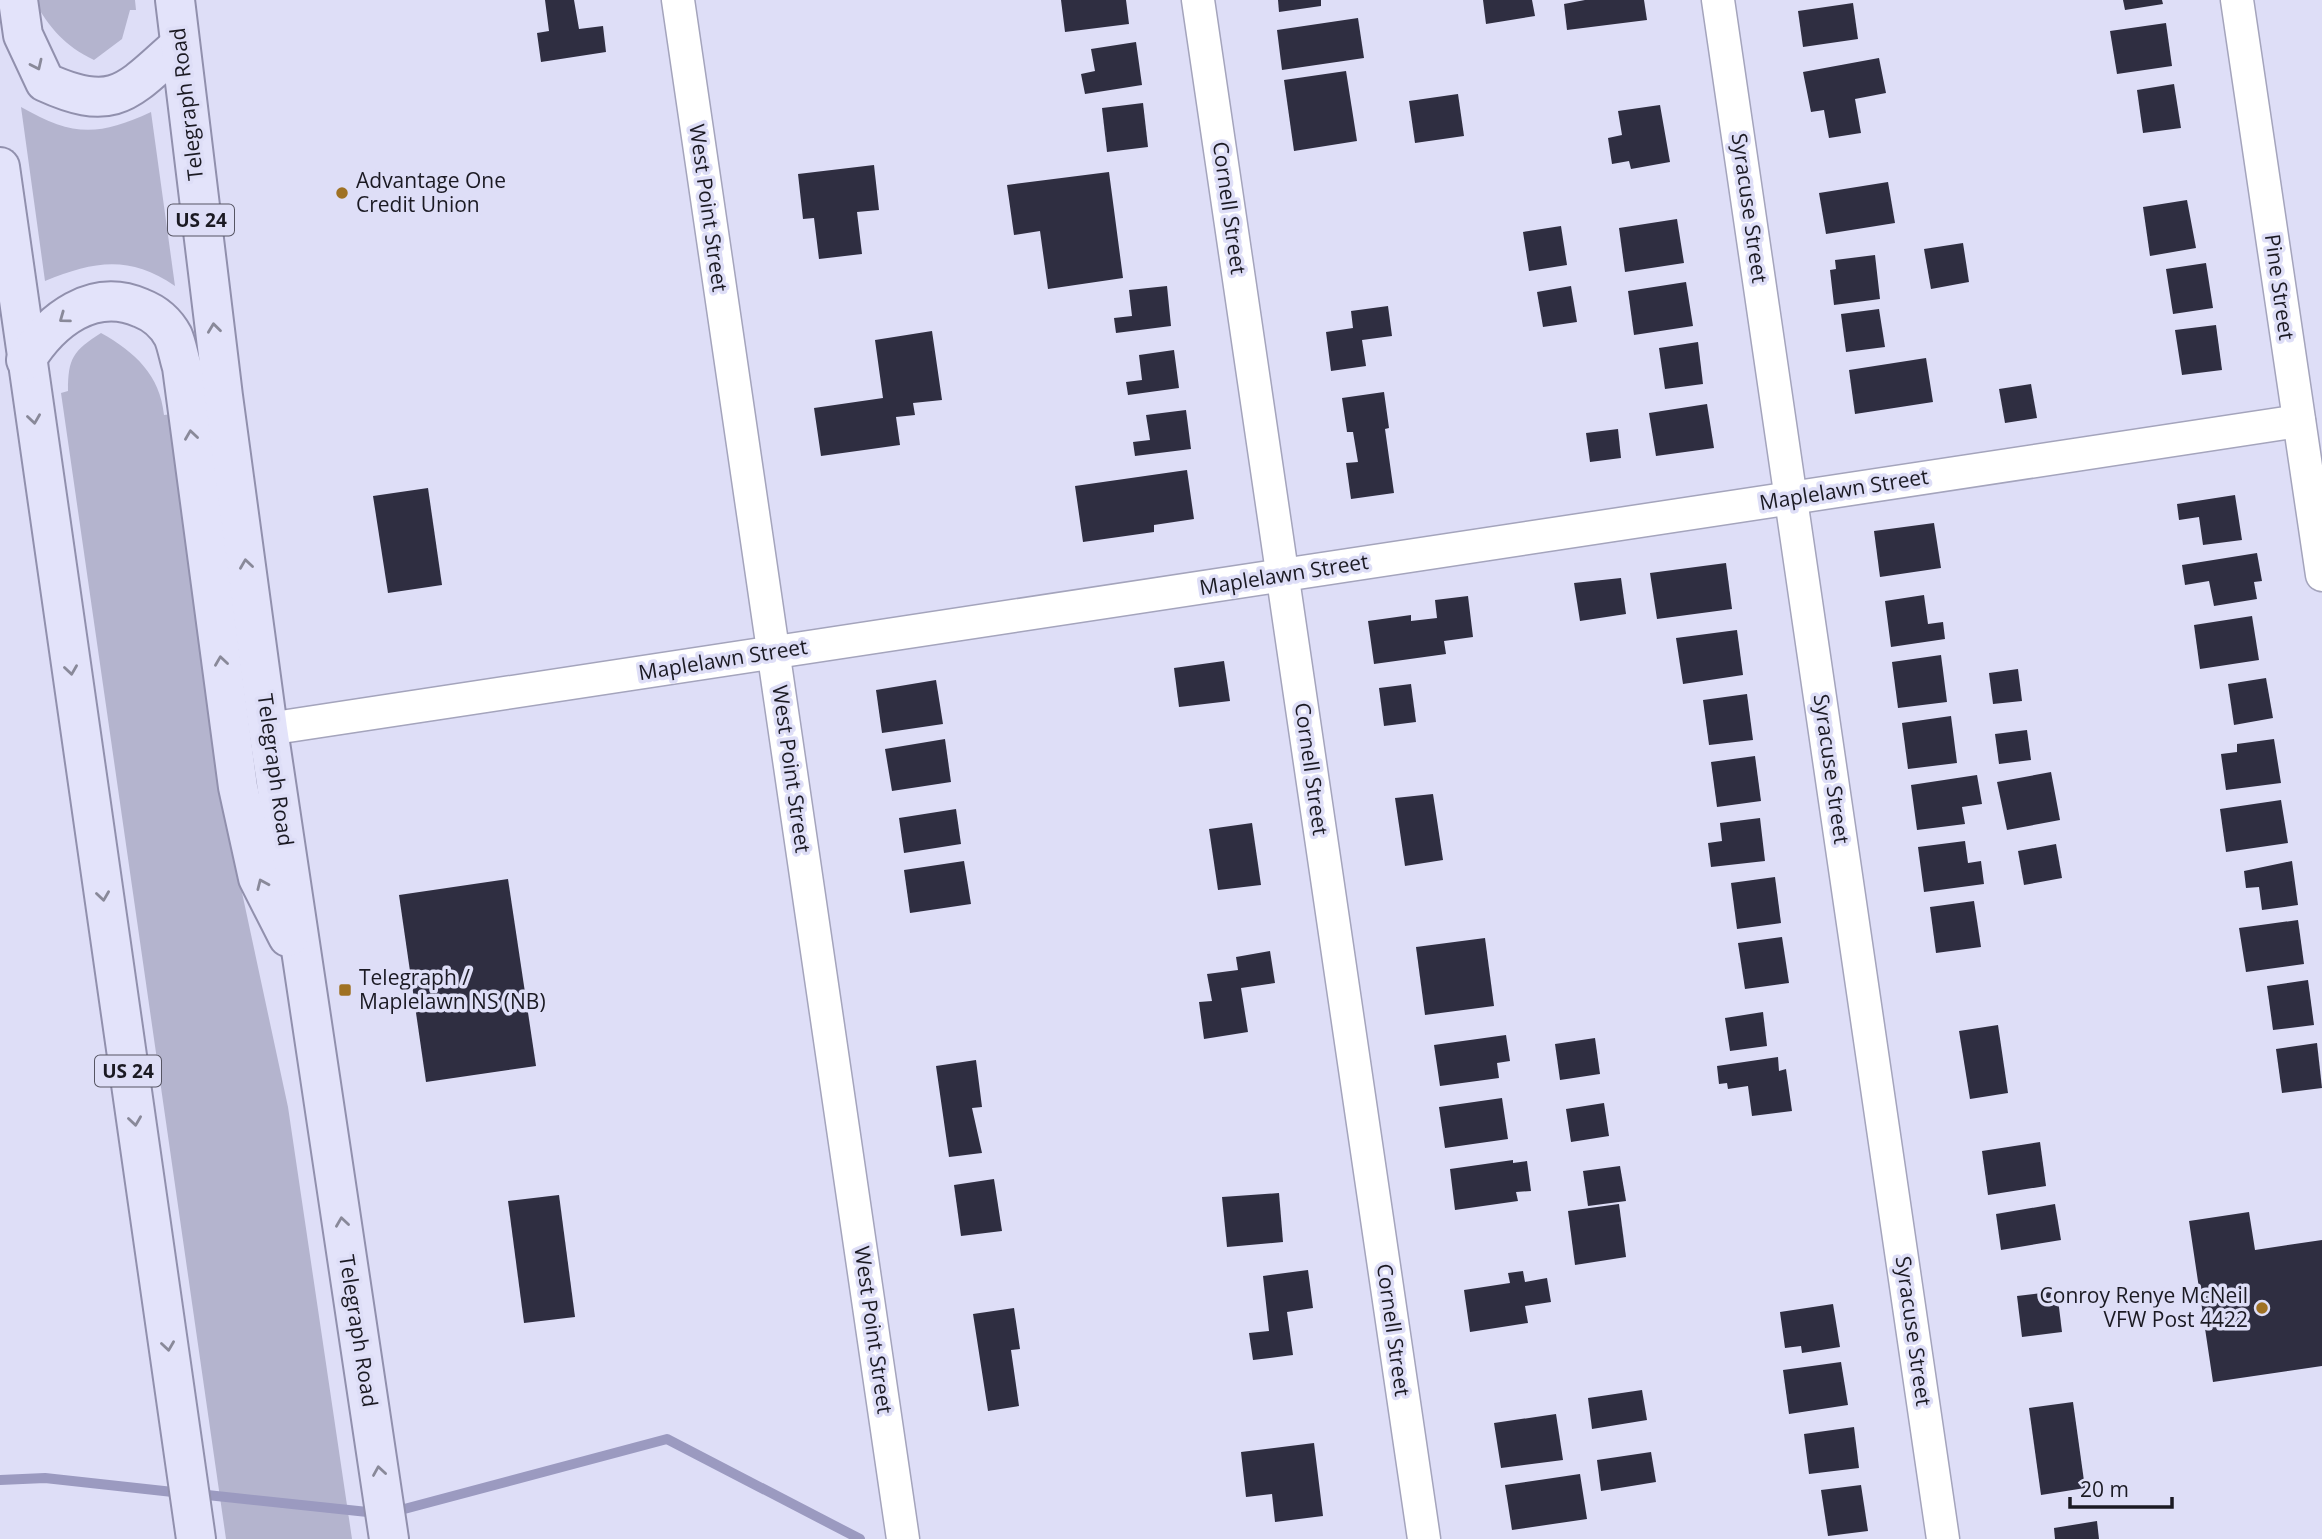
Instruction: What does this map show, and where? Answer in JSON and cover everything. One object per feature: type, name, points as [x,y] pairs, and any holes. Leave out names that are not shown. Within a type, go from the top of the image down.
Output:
[{"type":"main road","points":[[18,0],[23,35],[45,82],[77,97],[100,99],[122,92],[180,45]]},
{"type":"main road","name":"Telegraph Road","points":[[174,0],[221,382],[268,729],[389,1539]]},
{"type":"main road","name":"US 24","points":[[0,167],[196,1539]]},
{"type":"main road","points":[[26,360],[53,326],[73,311],[110,300],[128,302],[154,313],[173,336],[181,367],[238,786],[258,878],[304,967]]},
{"type":"street","name":"West Point Street","points":[[678,0],[904,1539]]},
{"type":"street","name":"Cornell Street","points":[[1198,0],[1424,1539]]},
{"type":"street","name":"Syracuse Street","points":[[1718,0],[1943,1539]]},
{"type":"street","name":"Pine Street","points":[[2237,0],[2322,575]]},
{"type":"street","name":"Maplelawn Street","points":[[268,729],[2299,421]]},
{"type":"shaded area","points":[[34,0],[135,0],[136,10],[130,10],[122,39],[94,60],[74,49],[59,35]]},
{"type":"shaded area","points":[[21,107],[55,124],[85,130],[115,126],[151,112],[175,286],[142,269],[112,264],[80,269],[45,281]]},
{"type":"shaded area","points":[[101,333],[125,348],[144,366],[157,388],[164,415],[173,414],[232,846],[288,1107],[352,1539],[226,1539],[61,393],[68,391],[69,371],[74,356]]},
{"type":"building","points":[[545,0],[574,0],[579,29],[603,26],[606,52],[541,62],[537,33],[549,31]]},
{"type":"building","points":[[1061,0],[1126,0],[1129,24],[1065,32]]},
{"type":"building","points":[[1278,0],[1321,0],[1321,6],[1279,12]]},
{"type":"building","points":[[1483,0],[1532,0],[1535,16],[1486,24]]},
{"type":"building","points":[[1585,0],[1644,0],[1647,20],[1567,30],[1564,4]]},
{"type":"building","points":[[2123,0],[2162,0],[2163,4],[2125,10]]},
{"type":"building","points":[[1853,3],[1858,39],[1803,47],[1798,11]]},
{"type":"building","points":[[1358,18],[1364,58],[1282,70],[1277,30]]},
{"type":"building","points":[[2166,23],[2172,66],[2117,74],[2110,31]]},
{"type":"building","points":[[1136,42],[1142,85],[1085,94],[1081,74],[1095,71],[1091,49]]},
{"type":"building","points":[[1879,58],[1886,93],[1855,99],[1861,133],[1829,138],[1824,110],[1811,112],[1803,72]]},
{"type":"building","points":[[1346,71],[1357,141],[1294,151],[1284,80]]},
{"type":"building","points":[[2174,84],[2181,128],[2143,133],[2137,90]]},
{"type":"building","points":[[1458,94],[1464,136],[1415,143],[1409,101]]},
{"type":"building","points":[[1143,103],[1148,147],[1107,152],[1102,108]]},
{"type":"building","points":[[1660,105],[1670,162],[1631,169],[1629,161],[1612,164],[1608,138],[1622,135],[1618,111]]},
{"type":"building","points":[[874,165],[879,210],[857,212],[862,254],[819,259],[814,218],[803,219],[798,174]]},
{"type":"building","points":[[1109,172],[1123,278],[1048,289],[1040,231],[1014,235],[1007,185]]},
{"type":"building","points":[[1888,182],[1895,223],[1826,234],[1819,193]]},
{"type":"building","points":[[2187,200],[2196,248],[2150,256],[2143,207]]},
{"type":"building","points":[[1677,219],[1684,263],[1625,272],[1619,228]]},
{"type":"building","points":[[1561,226],[1567,265],[1529,271],[1523,232]]},
{"type":"building","points":[[1963,243],[1969,282],[1931,289],[1924,249]]},
{"type":"building","points":[[1875,255],[1880,299],[1834,305],[1830,270],[1836,269],[1835,260]]},
{"type":"building","points":[[2206,263],[2213,308],[2173,314],[2166,269]]},
{"type":"building","points":[[1686,282],[1693,326],[1634,335],[1628,291]]},
{"type":"building","points":[[1167,286],[1171,326],[1116,333],[1114,318],[1132,316],[1129,290]]},
{"type":"building","points":[[1571,286],[1577,322],[1543,327],[1537,292]]},
{"type":"building","points":[[1388,306],[1392,336],[1362,340],[1366,366],[1331,371],[1326,332],[1353,328],[1351,311]]},
{"type":"building","points":[[1879,309],[1885,347],[1846,352],[1841,314]]},
{"type":"building","points":[[2216,325],[2222,370],[2182,375],[2175,330]]},
{"type":"building","points":[[932,331],[942,400],[913,403],[915,415],[896,417],[900,445],[821,456],[814,408],[883,398],[875,340]]},
{"type":"building","points":[[1698,342],[1703,384],[1665,389],[1659,348]]},
{"type":"building","points":[[1174,350],[1179,388],[1128,395],[1126,382],[1142,380],[1139,355]]},
{"type":"building","points":[[1926,358],[1933,402],[1855,414],[1849,370]]},
{"type":"building","points":[[2031,384],[2037,418],[2005,423],[1999,389]]},
{"type":"building","points":[[1384,392],[1389,428],[1385,429],[1394,493],[1351,499],[1346,463],[1358,462],[1353,432],[1347,432],[1342,398]]},
{"type":"building","points":[[1707,404],[1714,448],[1656,456],[1649,413]]},
{"type":"building","points":[[1186,410],[1191,449],[1135,456],[1133,442],[1150,440],[1146,415]]},
{"type":"building","points":[[1618,429],[1621,458],[1590,462],[1586,433]]},
{"type":"building","points":[[1187,470],[1194,519],[1154,525],[1154,532],[1083,542],[1075,486]]},
{"type":"building","points":[[428,488],[442,585],[388,593],[373,496]]},
{"type":"building","points":[[2235,495],[2242,540],[2203,545],[2199,517],[2179,520],[2177,504]]},
{"type":"building","points":[[1934,523],[1941,568],[1880,577],[1874,531]]},
{"type":"building","points":[[2257,553],[2262,581],[2254,582],[2257,599],[2214,606],[2209,581],[2185,585],[2182,565]]},
{"type":"building","points":[[1726,563],[1732,609],[1657,619],[1650,573]]},
{"type":"building","points":[[1621,578],[1626,614],[1580,621],[1574,583]]},
{"type":"building","points":[[1924,595],[1928,624],[1943,622],[1945,639],[1891,647],[1885,601]]},
{"type":"building","points":[[1468,596],[1473,637],[1444,641],[1446,654],[1374,664],[1368,621],[1411,615],[1411,621],[1437,618],[1435,600]]},
{"type":"building","points":[[2252,616],[2259,660],[2200,669],[2194,625]]},
{"type":"building","points":[[1737,630],[1743,675],[1683,684],[1676,638]]},
{"type":"building","points":[[1941,655],[1947,702],[1898,708],[1892,662]]},
{"type":"building","points":[[1224,661],[1230,701],[1179,707],[1174,668]]},
{"type":"building","points":[[2018,669],[2022,701],[1993,704],[1989,673]]},
{"type":"building","points":[[2266,678],[2273,718],[2234,725],[2228,684]]},
{"type":"building","points":[[936,680],[943,724],[882,733],[876,690]]},
{"type":"building","points":[[1411,684],[1416,722],[1384,726],[1379,688]]},
{"type":"building","points":[[1747,694],[1753,740],[1709,745],[1703,700]]},
{"type":"building","points":[[1951,716],[1957,763],[1908,769],[1902,723]]},
{"type":"building","points":[[2027,730],[2031,760],[1999,764],[1995,734]]},
{"type":"building","points":[[945,739],[951,782],[892,791],[885,749]]},
{"type":"building","points":[[2274,739],[2281,783],[2226,790],[2221,754],[2237,752],[2237,744]]},
{"type":"building","points":[[1755,756],[1761,801],[1717,807],[1711,762]]},
{"type":"building","points":[[2051,772],[2060,820],[2007,830],[1997,782]]},
{"type":"building","points":[[1977,775],[1982,804],[1962,807],[1965,824],[1917,830],[1911,785]]},
{"type":"building","points":[[1433,794],[1443,860],[1405,866],[1395,798]]},
{"type":"building","points":[[2281,800],[2288,843],[2226,852],[2220,809]]},
{"type":"building","points":[[956,809],[961,844],[904,853],[899,818]]},
{"type":"building","points":[[1760,818],[1765,861],[1711,867],[1708,843],[1722,841],[1720,823]]},
{"type":"building","points":[[1252,823],[1261,885],[1218,890],[1209,829]]},
{"type":"building","points":[[1965,841],[1968,863],[1981,861],[1984,884],[1924,892],[1918,847]]},
{"type":"building","points":[[2056,844],[2062,878],[2024,885],[2018,851]]},
{"type":"building","points":[[964,861],[971,904],[910,913],[904,870]]},
{"type":"building","points":[[2292,861],[2298,905],[2262,910],[2259,887],[2246,888],[2244,871]]},
{"type":"building","points":[[1775,877],[1781,923],[1737,929],[1731,883]]},
{"type":"building","points":[[508,879],[536,1066],[426,1082],[399,895]]},
{"type":"building","points":[[1974,901],[1981,947],[1936,953],[1930,907]]},
{"type":"building","points":[[2298,920],[2304,964],[2246,972],[2239,928]]},
{"type":"building","points":[[1782,937],[1789,983],[1745,989],[1738,943]]},
{"type":"building","points":[[1485,938],[1494,1006],[1425,1015],[1416,947]]},
{"type":"building","points":[[1270,951],[1275,983],[1241,988],[1248,1032],[1204,1039],[1199,1002],[1212,1001],[1207,974],[1238,970],[1236,957]]},
{"type":"building","points":[[2308,980],[2314,1025],[2273,1030],[2267,986]]},
{"type":"building","points":[[1763,1012],[1767,1046],[1730,1051],[1725,1018]]},
{"type":"building","points":[[1998,1025],[2008,1093],[1970,1099],[1959,1031]]},
{"type":"building","points":[[1506,1035],[1510,1061],[1497,1063],[1499,1078],[1440,1086],[1434,1045]]},
{"type":"building","points":[[1595,1038],[1600,1074],[1560,1080],[1555,1044]]},
{"type":"building","points":[[2317,1043],[2322,1088],[2282,1093],[2276,1049]]},
{"type":"building","points":[[1778,1057],[1779,1071],[1786,1069],[1792,1111],[1752,1116],[1748,1086],[1728,1089],[1727,1083],[1719,1084],[1717,1066]]},
{"type":"building","points":[[976,1060],[982,1107],[972,1108],[982,1153],[949,1157],[936,1066]]},
{"type":"building","points":[[1502,1098],[1508,1139],[1445,1148],[1439,1107]]},
{"type":"building","points":[[1604,1103],[1609,1136],[1571,1142],[1566,1109]]},
{"type":"building","points":[[2040,1142],[2046,1186],[1988,1195],[1982,1151]]},
{"type":"building","points":[[1513,1160],[1513,1163],[1527,1161],[1531,1191],[1516,1192],[1518,1201],[1455,1210],[1450,1169]]},
{"type":"building","points":[[1620,1166],[1626,1201],[1588,1206],[1583,1171]]},
{"type":"building","points":[[994,1179],[1002,1231],[961,1236],[954,1185]]},
{"type":"building","points":[[1279,1193],[1283,1242],[1227,1247],[1222,1197]]},
{"type":"building","points":[[559,1195],[575,1317],[524,1323],[508,1201]]},
{"type":"building","points":[[1619,1204],[1626,1257],[1575,1265],[1568,1211]]},
{"type":"building","points":[[2055,1204],[2061,1240],[2001,1250],[1996,1214]]},
{"type":"building","name":"Conroy Renye McNeil VFW Post 4422","points":[[2249,1212],[2255,1250],[2322,1240],[2322,1366],[2213,1382],[2189,1221]]},
{"type":"building","points":[[1308,1270],[1313,1308],[1287,1312],[1293,1355],[1253,1360],[1249,1333],[1269,1331],[1263,1276]]},
{"type":"building","points":[[1523,1271],[1525,1282],[1547,1278],[1551,1302],[1525,1306],[1528,1323],[1470,1332],[1464,1290],[1510,1283],[1508,1273]]},
{"type":"building","points":[[2057,1291],[2062,1332],[2022,1337],[2017,1296]]},
{"type":"building","points":[[1833,1304],[1840,1347],[1802,1353],[1801,1346],[1785,1348],[1780,1312]]},
{"type":"building","points":[[1014,1308],[1020,1349],[1011,1350],[1019,1406],[988,1411],[973,1314]]},
{"type":"building","points":[[1841,1362],[1848,1405],[1789,1414],[1783,1370]]},
{"type":"building","points":[[1642,1390],[1647,1420],[1592,1429],[1588,1398]]},
{"type":"building","points":[[2073,1402],[2085,1488],[2041,1495],[2029,1408]]},
{"type":"building","points":[[1556,1414],[1563,1460],[1501,1468],[1494,1423]]},
{"type":"building","points":[[1854,1427],[1859,1468],[1809,1474],[1804,1434]]},
{"type":"building","points":[[1314,1443],[1323,1516],[1275,1522],[1272,1494],[1246,1497],[1241,1452]]},
{"type":"building","points":[[1651,1452],[1656,1482],[1601,1491],[1597,1460]]},
{"type":"building","points":[[1580,1474],[1587,1519],[1512,1530],[1505,1485]]},
{"type":"building","points":[[1861,1485],[1868,1531],[1828,1536],[1821,1490]]},
{"type":"building","points":[[2097,1521],[2099,1539],[2055,1539],[2054,1528]]},
{"type":"waterway","points":[[393,1512],[667,1439],[860,1539]]},
{"type":"waterway","points":[[0,1480],[45,1478],[182,1493]]},
{"type":"waterway","points":[[198,1494],[377,1513]]},
{"type":"place","name":"Advantage One Credit Union","points":[[342,193]]},
{"type":"place","name":"Telegraph / Maplelawn NS (NB)","points":[[345,990]]},
{"type":"place","name":"Conroy Renye McNeil VFW Post 4422","points":[[2262,1308]]}]
